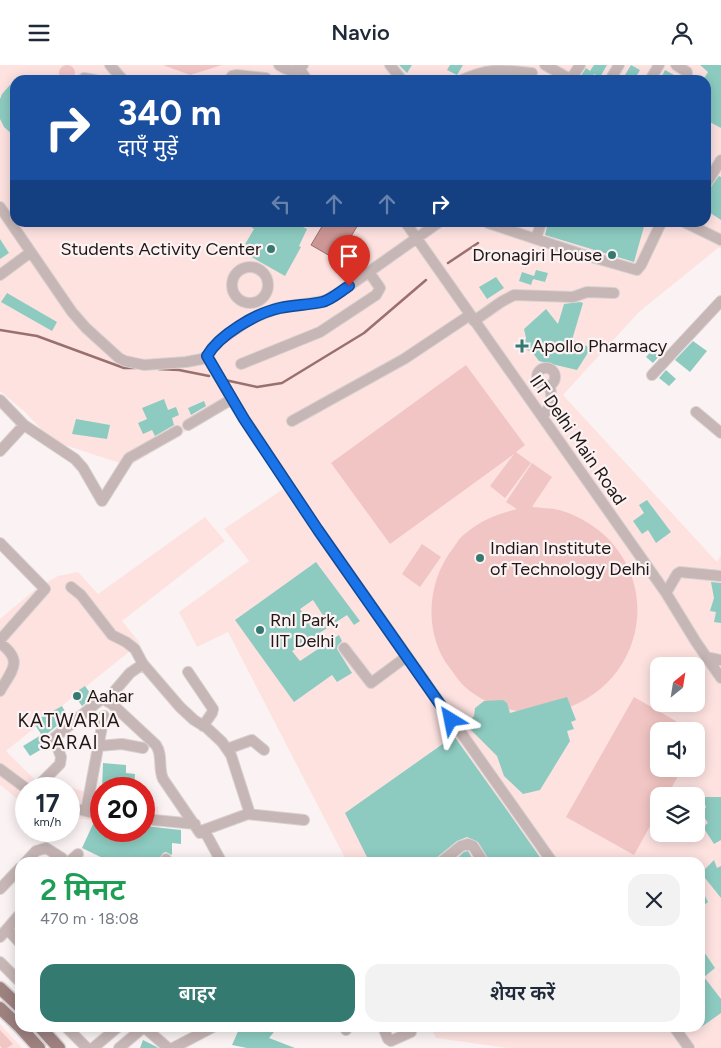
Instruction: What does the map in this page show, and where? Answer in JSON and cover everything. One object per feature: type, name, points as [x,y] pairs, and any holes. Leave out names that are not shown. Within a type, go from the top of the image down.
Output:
[{"type":"main road","points":[[0,988],[15,1002]]},
{"type":"main road","points":[[0,1008],[15,1022]]},
{"type":"main road","points":[[25,1032],[39,1048]]},
{"type":"main road","points":[[45,1032],[59,1048]]},
{"type":"street","points":[[110,65],[119,75]]},
{"type":"street","points":[[269,75],[278,65],[287,70],[301,67]]},
{"type":"street","points":[[390,65],[398,75]]},
{"type":"street","points":[[545,65],[562,75]]},
{"type":"street","points":[[676,65],[687,72],[687,75]]},
{"type":"street","points":[[474,75],[484,71],[500,69],[533,73]]},
{"type":"street","points":[[711,176],[721,160]]},
{"type":"street","points":[[0,207],[4,221],[31,252],[72,312],[86,328],[119,358],[144,365],[186,362],[207,356],[221,339],[256,317],[277,308],[325,301],[432,227]]},
{"type":"street","name":"IIT Delhi Main Road","points":[[409,227],[666,593],[721,678]]},
{"type":"street","points":[[500,227],[622,267],[637,270],[659,227]]},
{"type":"street","points":[[536,239],[540,227]]},
{"type":"street","points":[[694,227],[721,240]]},
{"type":"street","points":[[0,275],[31,252]]},
{"type":"street","points":[[241,364],[320,332],[376,295],[380,287],[369,272]]},
{"type":"street","points":[[292,421],[514,295],[573,297],[587,292],[614,293]]},
{"type":"street","points":[[652,375],[721,301]]},
{"type":"street","points":[[248,303],[256,317]]},
{"type":"street","points":[[207,356],[232,399],[318,530],[548,857]]},
{"type":"street","points":[[543,417],[552,403],[550,385]]},
{"type":"street","points":[[188,425],[232,399]]},
{"type":"street","points":[[0,400],[24,425],[75,459],[83,467],[102,501],[128,458],[177,431]]},
{"type":"street","points":[[696,412],[721,433]]},
{"type":"street","points":[[0,451],[24,425]]},
{"type":"street","points":[[0,543],[45,589],[0,641],[12,652],[15,659],[12,669],[0,691]]},
{"type":"street","points":[[666,593],[680,572],[721,576]]},
{"type":"street","points":[[72,587],[81,595],[112,635],[135,649],[142,664],[180,707],[222,742],[230,755],[249,810],[247,814]]},
{"type":"street","points":[[344,648],[371,683],[406,657]]},
{"type":"street","points":[[706,657],[721,660]]},
{"type":"street","points":[[47,777],[60,764],[60,757],[54,738],[99,701],[107,700],[125,679],[142,664]]},
{"type":"street","points":[[188,672],[212,709],[212,713],[203,726]]},
{"type":"street","points":[[107,700],[159,749],[163,779],[199,827],[218,857]]},
{"type":"street","points":[[86,811],[104,716]]},
{"type":"street","points":[[227,749],[252,740],[264,749]]},
{"type":"street","points":[[98,746],[122,744],[143,749]]},
{"type":"street","points":[[0,769],[15,780]]},
{"type":"street","points":[[80,810],[90,812]]},
{"type":"street","points":[[155,821],[199,827],[247,814],[304,820]]},
{"type":"street","points":[[448,857],[462,846],[468,844],[473,846],[480,857]]},
{"type":"street","points":[[30,857],[36,851],[46,848],[60,857]]},
{"type":"street","points":[[75,857],[78,854]]},
{"type":"street","points":[[0,889],[15,873]]},
{"type":"street","points":[[15,919],[3,933],[15,940]]},
{"type":"street","points":[[0,962],[15,977]]},
{"type":"street","points":[[71,1032],[87,1048]]},
{"type":"street","points":[[93,1048],[112,1032]]},
{"type":"street","points":[[119,1048],[138,1032]]},
{"type":"street","points":[[150,1032],[168,1048]]},
{"type":"street","points":[[173,1048],[203,1032]]},
{"type":"street","points":[[385,1032],[391,1041],[411,1032]]},
{"type":"street","points":[[678,1032],[689,1048]]},
{"type":"shaded area","name":"Indian Institute of Technology Delhi","points":[[0,65],[721,65],[721,248],[718,248],[639,312],[563,395],[717,562],[721,555],[721,1048],[507,1048],[436,1038],[433,1032],[705,1032],[705,857],[344,857],[228,632],[197,647],[179,612],[249,561],[224,529],[286,487],[251,442],[230,406],[129,466],[52,441],[26,413],[0,391]]},
{"type":"shaded area","points":[[67,65],[73,67],[74,75],[60,75],[59,73],[61,67]]},
{"type":"shaded area","points":[[163,65],[222,65],[190,75]]},
{"type":"shaded area","points":[[322,227],[357,227],[337,260],[311,245]]},
{"type":"shaded area","points":[[466,365],[525,445],[516,452],[531,463],[505,498],[490,486],[514,454],[390,544],[331,463]]},
{"type":"shaded area","points":[[532,463],[552,477],[532,507],[556,509],[571,514],[587,522],[602,533],[621,555],[633,580],[637,607],[635,633],[625,658],[610,680],[588,698],[561,710],[550,712],[529,712],[509,709],[488,702],[470,691],[459,681],[441,653],[435,638],[432,622],[434,590],[445,560],[459,539],[472,528],[490,518],[517,509],[506,502]]},
{"type":"shaded area","points":[[205,517],[225,541],[122,621],[140,643],[6,751],[32,777],[15,777],[15,797],[0,785],[0,619],[38,587],[58,576],[78,572],[98,594]]},
{"type":"shaded area","points":[[422,544],[441,557],[420,587],[402,574]]},
{"type":"shaded area","points":[[634,697],[650,706],[650,713],[662,713],[677,722],[650,722],[650,777],[678,777],[672,787],[650,787],[650,826],[634,855],[566,817]]},
{"type":"shaded area","points":[[80,790],[90,792],[90,820],[80,819]]},
{"type":"shaded area","points":[[155,806],[158,807],[160,831],[155,830]]},
{"type":"shaded area","points":[[0,1024],[22,1048],[0,1048]]},
{"type":"shaded area","points":[[0,1030],[13,1044],[7,1048],[0,1046]]},
{"type":"building","points":[[399,65],[412,65],[407,73]]},
{"type":"building","points":[[450,65],[463,65],[457,75],[447,70]]},
{"type":"building","points":[[594,65],[607,65],[601,75],[582,75],[586,68],[590,71]]},
{"type":"building","points":[[631,65],[640,70],[637,75],[625,75]]},
{"type":"building","points":[[700,65],[721,65],[721,128],[711,123],[711,75],[706,75],[708,72]]},
{"type":"building","points":[[665,70],[674,75],[662,75]]},
{"type":"building","points":[[10,85],[10,132],[4,127],[0,119],[0,99]]},
{"type":"building","points":[[719,176],[721,177],[721,220],[711,213],[711,186]]},
{"type":"building","name":"Students Activity Center","points":[[251,227],[303,227],[307,229],[299,246],[301,247],[285,276],[241,251],[254,229]]},
{"type":"building","name":"Dronagiri House","points":[[547,227],[644,227],[634,262],[545,235]]},
{"type":"building","points":[[0,239],[9,253],[0,259]]},
{"type":"building","points":[[536,270],[548,273],[545,282],[533,279]]},
{"type":"building","points":[[522,272],[534,276],[531,285],[519,281]]},
{"type":"building","points":[[496,277],[504,288],[487,299],[479,287]]},
{"type":"building","points":[[7,293],[57,322],[52,331],[1,302]]},
{"type":"building","points":[[583,303],[572,340],[591,348],[577,370],[539,361],[530,349],[529,351],[520,346],[526,338],[524,329],[546,309],[558,324],[564,304]]},
{"type":"building","points":[[693,341],[707,351],[690,372],[675,360]]},
{"type":"building","points":[[654,348],[661,354],[653,363],[646,357]]},
{"type":"building","points":[[666,370],[676,379],[669,386],[659,378]]},
{"type":"building","points":[[164,399],[168,410],[176,407],[179,415],[172,418],[174,425],[155,436],[152,430],[143,434],[138,423],[147,419],[142,408]]},
{"type":"building","points":[[204,401],[206,406],[191,415],[188,408]]},
{"type":"building","points":[[76,419],[110,425],[107,439],[72,434]]},
{"type":"building","points":[[647,500],[671,532],[656,543],[648,530],[642,534],[633,521],[644,513],[639,505]]},
{"type":"building","name":"RnI Park, IIT Delhi","points":[[316,562],[360,621],[354,625],[347,615],[292,651],[300,661],[339,635],[342,641],[337,649],[352,673],[337,682],[332,675],[294,702],[235,620]],"holes":[[[313,600],[326,620],[314,628],[300,609]]]},
{"type":"building","points":[[711,582],[721,583],[721,623],[714,622],[716,612],[710,611],[714,598]]},
{"type":"building","points":[[85,686],[93,697],[82,706],[73,694]]},
{"type":"building","points":[[567,697],[576,720],[571,722],[574,729],[567,731],[570,741],[540,790],[523,794],[504,776],[497,756],[466,725],[474,716],[475,708],[484,701],[503,700],[507,703],[510,713]]},
{"type":"building","points":[[62,706],[68,717],[43,737],[33,722]]},
{"type":"building","points":[[41,735],[47,746],[30,756],[23,746]]},
{"type":"building","points":[[454,736],[540,857],[487,857],[478,842],[467,837],[457,841],[437,857],[367,857],[345,813]]},
{"type":"building","points":[[103,763],[126,765],[126,773],[135,774],[135,777],[102,777]]},
{"type":"building","points":[[705,797],[721,797],[721,840],[714,844],[705,830],[705,825],[708,823],[705,818]]},
{"type":"building","points":[[155,827],[181,830],[181,844],[172,843],[172,855],[166,852],[161,857],[101,857],[82,848],[90,831],[90,842],[155,842]]},
{"type":"building","points":[[468,851],[472,857],[459,857]]},
{"type":"building","points":[[714,860],[717,868],[721,866],[721,898],[705,878],[705,869]]},
{"type":"building","points":[[705,953],[715,968],[705,976]]},
{"type":"building","points":[[705,978],[721,999],[721,1013],[705,1024]]},
{"type":"building","points":[[238,1032],[274,1032],[269,1038],[295,1048],[247,1048],[232,1045]]},
{"type":"building","points":[[143,1040],[155,1046],[158,1048],[140,1048]]},
{"type":"waterway","points":[[448,263],[478,243]]},
{"type":"waterway","points":[[225,380],[257,387],[282,383],[364,333],[426,280]]},
{"type":"waterway","points":[[0,330],[37,336],[124,368],[135,368]]},
{"type":"waterway","points":[[158,369],[179,370],[209,376]]},
{"type":"place","name":"Students Activity Center","points":[[271,249]]},
{"type":"place","name":"Dronagiri House","points":[[612,255]]},
{"type":"place","name":"Apollo Pharmacy","points":[[522,346]]},
{"type":"place","name":"Indian Institute of Technology Delhi","points":[[480,558]]},
{"type":"place","name":"RnI Park, IIT Delhi","points":[[260,630]]},
{"type":"place","name":"Aahar","points":[[77,696]]},
{"type":"district","name":"KATWARIA SARAI","points":[[69,731]]},
{"type":"route","points":[[349,286],[325,301],[277,308],[251,319],[221,339],[207,356],[264,450],[451,720]]}]
